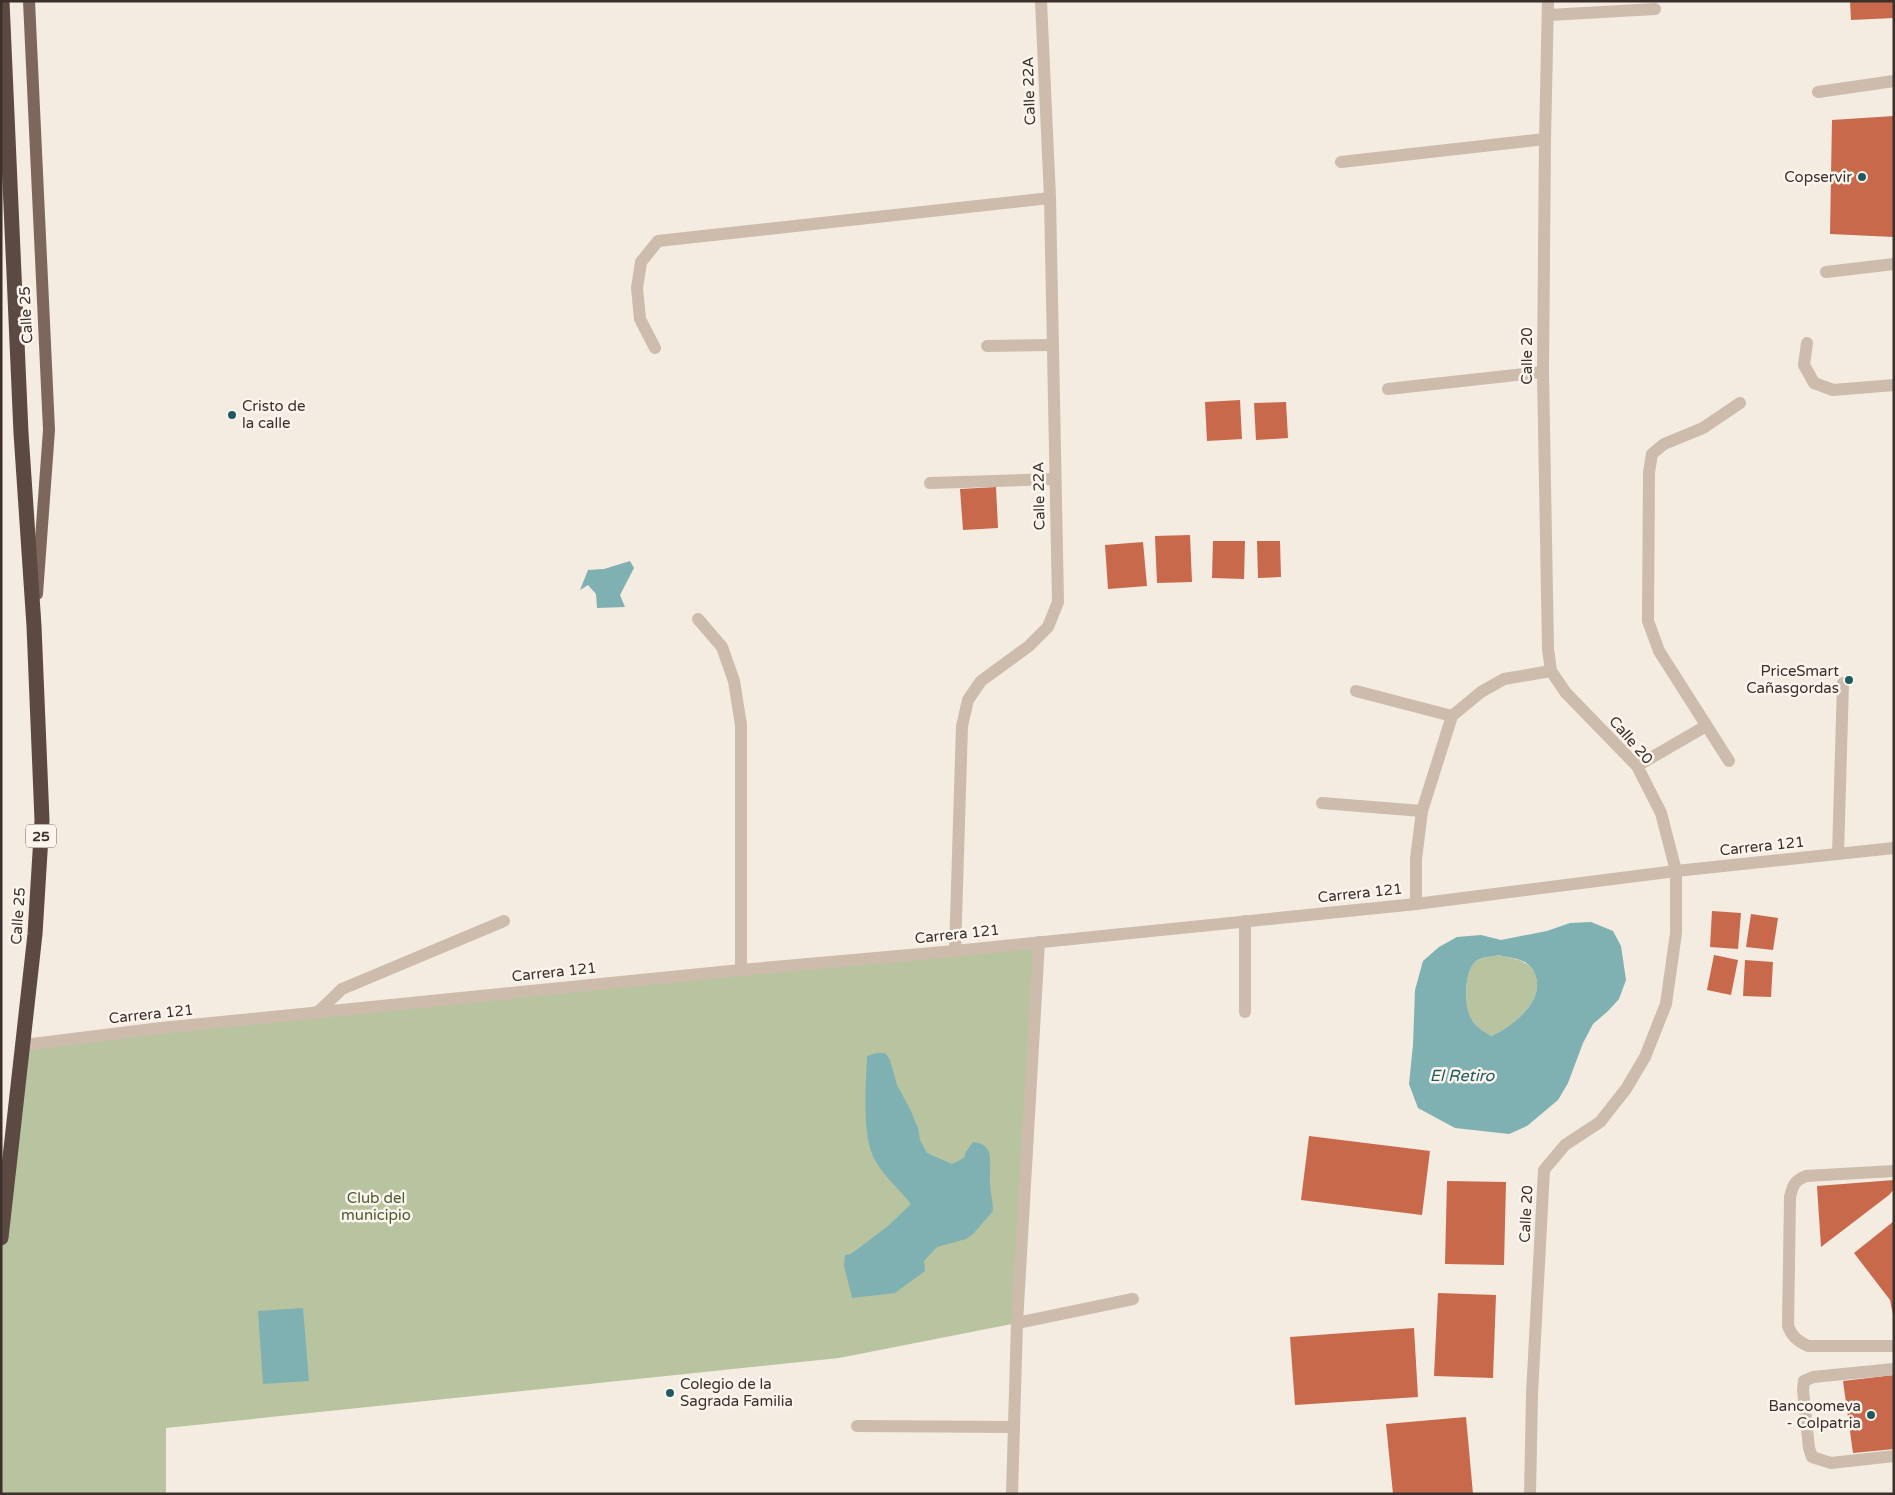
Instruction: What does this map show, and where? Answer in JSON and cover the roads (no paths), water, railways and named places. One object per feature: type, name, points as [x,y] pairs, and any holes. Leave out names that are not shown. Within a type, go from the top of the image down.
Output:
[{"type":"highway","name":"Calle 25","points":[[1,1238],[35,934],[42,820],[34,626],[21,433],[2,1]]},
{"type":"main road","name":"Calle 25","points":[[29,1],[49,430],[34,626]]},
{"type":"street","name":"Calle 20","points":[[1530,1494],[1532,1394],[1544,1170],[1565,1145],[1600,1122],[1626,1089],[1645,1057],[1666,1004],[1676,933],[1676,871],[1661,813],[1637,766],[1566,693],[1552,671],[1548,649],[1543,372],[1548,1]]},
{"type":"street","name":"Calle 22A","points":[[955,951],[962,726],[968,700],[981,681],[1029,646],[1048,627],[1058,602],[1050,198],[1043,2]]},
{"type":"street","points":[[1549,15],[1655,9]]},
{"type":"street","points":[[1818,92],[1894,81]]},
{"type":"street","points":[[1341,162],[1545,139]]},
{"type":"street","points":[[655,348],[640,318],[638,288],[642,262],[658,242],[1050,198]]},
{"type":"street","points":[[1826,272],[1894,264]]},
{"type":"street","points":[[1808,343],[1804,364],[1814,383],[1833,390],[1894,385]]},
{"type":"street","points":[[987,346],[1053,345]]},
{"type":"street","points":[[1388,388],[1543,372]]},
{"type":"street","points":[[1729,761],[1659,651],[1648,621],[1649,472],[1652,454],[1664,444],[1703,428],[1740,403]]},
{"type":"street","points":[[930,483],[1055,479]]},
{"type":"street","points":[[698,618],[722,648],[734,681],[741,725],[741,970]]},
{"type":"street","points":[[1416,904],[1416,859],[1422,811],[1452,716],[1481,692],[1504,679],[1552,671]]},
{"type":"street","points":[[1838,854],[1843,683]]},
{"type":"street","points":[[1356,691],[1452,716]]},
{"type":"street","points":[[1637,766],[1706,726]]},
{"type":"street","points":[[1322,803],[1422,811]]},
{"type":"street","name":"Carrera 121","points":[[24,1045],[162,1028],[1416,904],[1676,871],[1894,848]]},
{"type":"street","points":[[318,1013],[342,989],[504,921]]},
{"type":"street","points":[[1245,1012],[1246,921]]},
{"type":"street","points":[[1012,1494],[1017,1323],[1038,942]]},
{"type":"street","points":[[1894,1171],[1806,1176],[1796,1180],[1792,1185],[1790,1197],[1788,1326],[1791,1335],[1808,1346],[1894,1346]]},
{"type":"street","points":[[1017,1323],[1133,1299]]},
{"type":"street","points":[[1894,1369],[1813,1377],[1804,1381],[1803,1390],[1809,1448],[1812,1458],[1831,1463],[1894,1456]]},
{"type":"street","points":[[857,1426],[1014,1427]]},
{"type":"water","points":[[630,561],[634,568],[620,595],[625,607],[597,608],[596,594],[588,585],[580,590],[588,570],[604,569]]},
{"type":"water","name":"El Retiro","points":[[1591,922],[1613,931],[1621,946],[1626,980],[1619,999],[1593,1024],[1583,1043],[1568,1083],[1558,1100],[1527,1126],[1509,1134],[1455,1128],[1418,1108],[1409,1084],[1413,1045],[1415,990],[1423,961],[1439,947],[1457,937],[1481,935],[1501,940],[1547,931],[1570,923]],"holes":[[[1498,955],[1528,964],[1534,972],[1537,984],[1536,994],[1525,1012],[1517,1020],[1491,1036],[1477,1026],[1471,1018],[1468,1011],[1466,992],[1469,974],[1476,961]]]},
{"type":"water","points":[[885,1053],[890,1060],[897,1085],[910,1109],[918,1128],[920,1140],[927,1153],[952,1164],[964,1158],[973,1142],[980,1143],[988,1149],[993,1211],[973,1234],[966,1239],[937,1247],[924,1261],[925,1271],[895,1293],[852,1298],[844,1266],[845,1255],[851,1254],[888,1226],[911,1204],[876,1162],[868,1139],[865,1096],[867,1056]]},
{"type":"water","points":[[303,1308],[309,1381],[263,1384],[258,1311]]},
{"type":"place","name":"Copservir","points":[[1862,177]]},
{"type":"place","name":"Cristo de la calle","points":[[232,415]]},
{"type":"place","name":"PriceSmart Cañasgordas","points":[[1849,680]]},
{"type":"place","name":"Colegio de la Sagrada Familia","points":[[670,1393]]},
{"type":"place","name":"Bancoomeva - Colpatria","points":[[1871,1415]]},
{"type":"park label","name":"Club del municipio","points":[[376,1206]]}]
